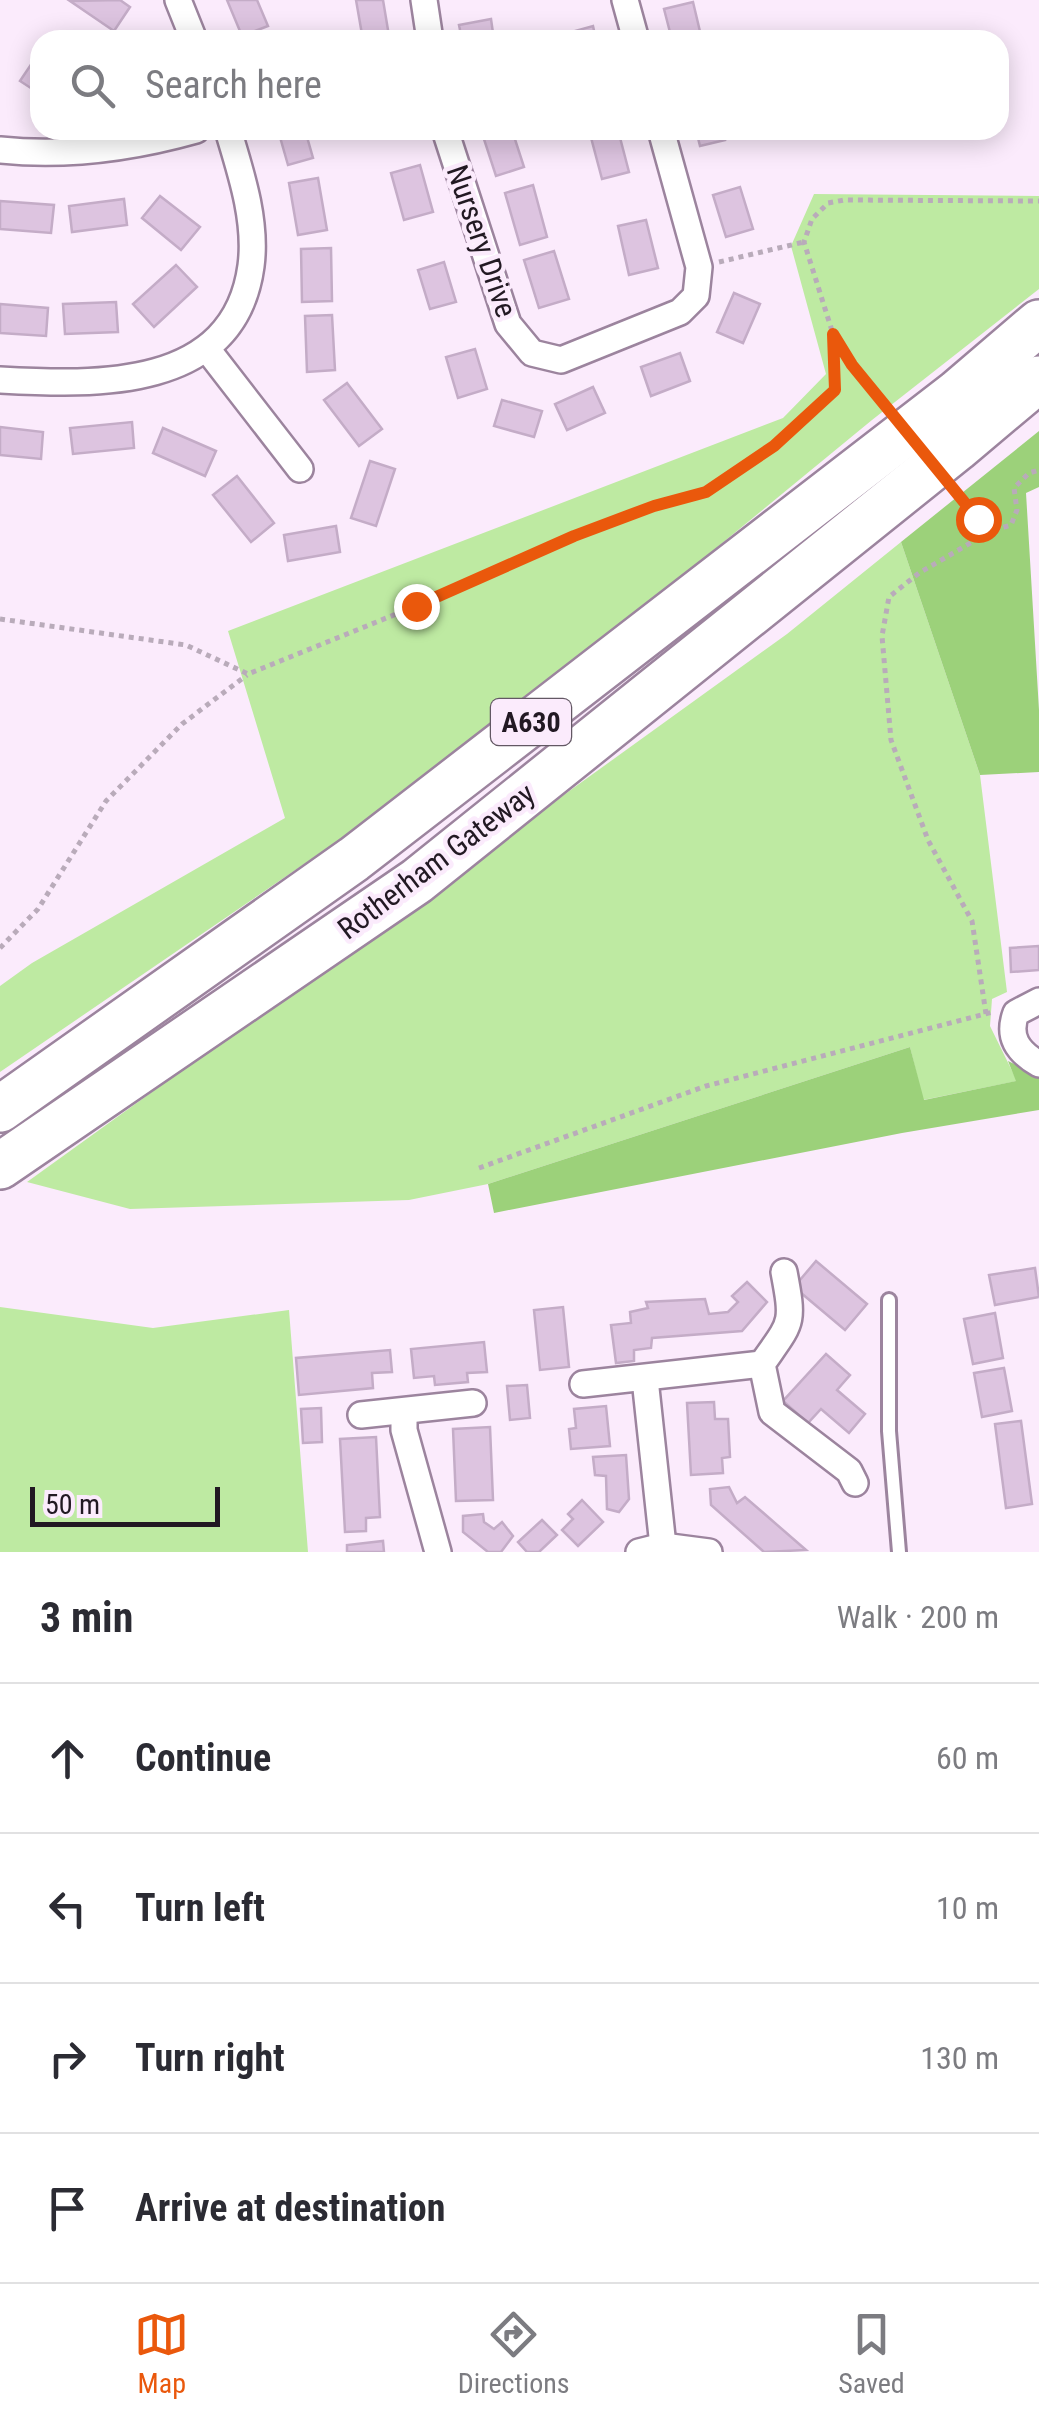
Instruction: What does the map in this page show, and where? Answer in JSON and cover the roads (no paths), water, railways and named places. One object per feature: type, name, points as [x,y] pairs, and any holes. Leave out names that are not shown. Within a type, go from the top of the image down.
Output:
[{"type":"highway","name":"Rotherham Gateway","points":[[4,1106],[354,859],[958,393],[1039,323]]},
{"type":"highway","name":"Rotherham Gateway","points":[[0,1166],[417,880],[1039,379]]},
{"type":"street","points":[[178,0],[190,30]]},
{"type":"street","points":[[424,0],[428,30]]},
{"type":"street","points":[[625,0],[633,30]]},
{"type":"street","points":[[0,150],[32,154],[104,150],[150,140]]},
{"type":"street","points":[[0,380],[98,382],[146,375],[183,364],[207,349],[240,305],[251,266],[251,225],[230,140]]},
{"type":"street","name":"Nursery Drive","points":[[448,140],[508,324],[532,352],[561,360],[680,312],[696,296],[700,267],[664,140]]},
{"type":"street","points":[[207,349],[300,469]]},
{"type":"street","points":[[1033,1003],[1016,1012],[1012,1036],[1026,1056],[1039,1064]]},
{"type":"street","points":[[784,1272],[792,1314],[762,1364],[772,1412],[849,1471],[855,1483]]},
{"type":"street","points":[[583,1384],[762,1364]]},
{"type":"street","points":[[644,1379],[651,1549],[708,1552]]},
{"type":"street","points":[[361,1415],[472,1404]]},
{"type":"street","points":[[404,1412],[404,1430],[438,1552]]},
{"type":"lane","points":[[889,1300],[889,1431],[899,1552]]}]
